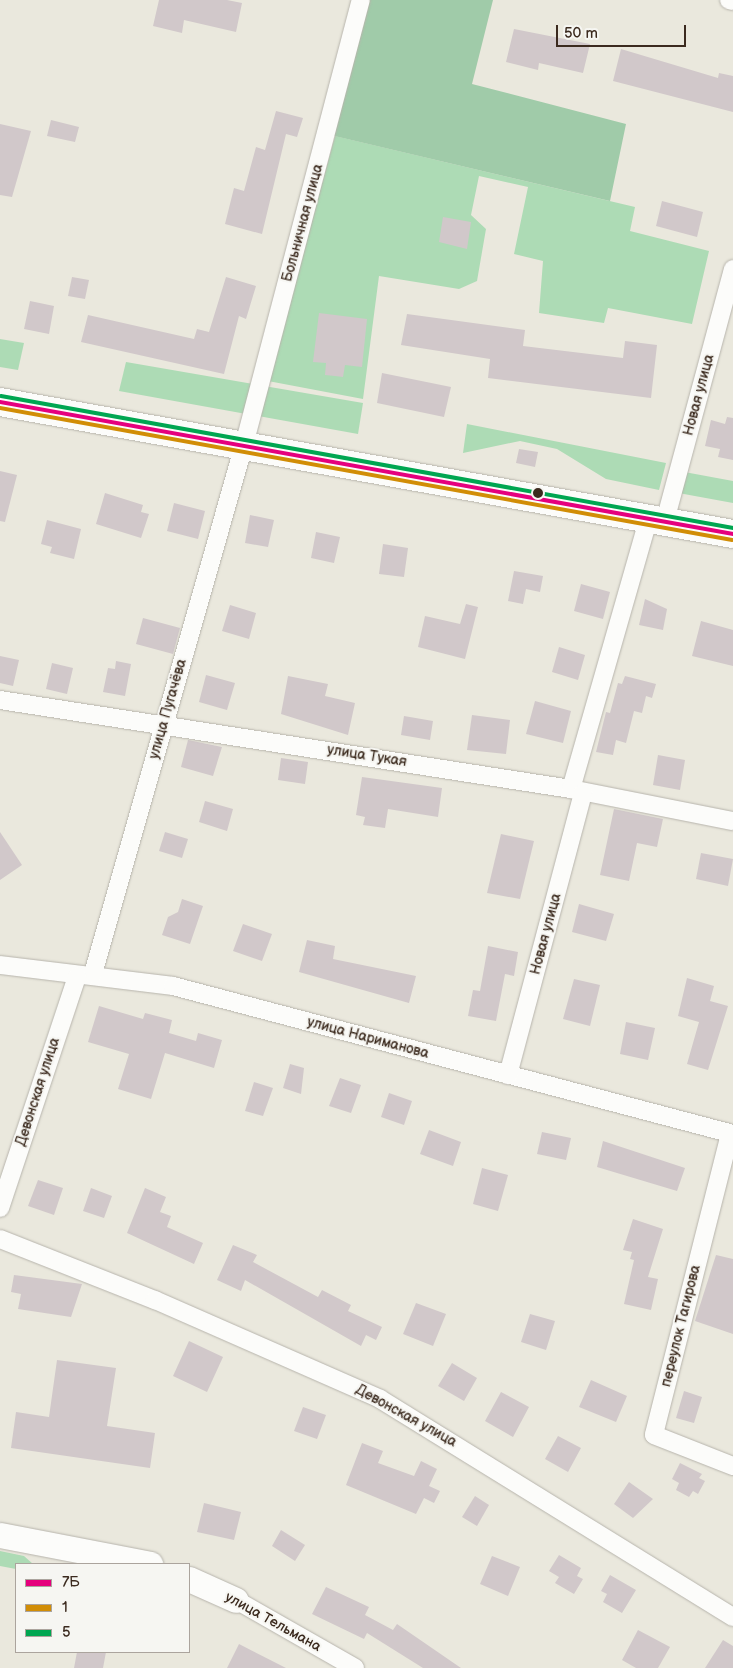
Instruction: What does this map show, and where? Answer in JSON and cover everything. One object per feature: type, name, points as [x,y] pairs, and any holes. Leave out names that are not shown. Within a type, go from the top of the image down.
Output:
[{"type":"main road","points":[[0,402],[733,534]]},
{"type":"street","name":"Больничная улица","points":[[244,445],[361,0]]},
{"type":"street","points":[[729,0],[733,1]]},
{"type":"street","name":"Новая улица","points":[[508,1075],[577,791],[733,269]]},
{"type":"street","name":"улица Пугачёва","points":[[85,975],[163,724],[244,445]]},
{"type":"street","name":"улица Тукая","points":[[0,700],[163,724],[577,791],[733,821]]},
{"type":"street","name":"улица Нариманова","points":[[0,965],[173,986],[732,1134]]},
{"type":"street","name":"Девонская улица","points":[[0,1208],[85,975]]},
{"type":"street","name":"переулок Тагирова","points":[[732,1134],[654,1435],[733,1466]]},
{"type":"street","name":"Девонская улица","points":[[0,1239],[155,1300],[380,1399],[733,1616]]},
{"type":"street","points":[[0,1535],[145,1563]]},
{"type":"street","name":"улица Тельмана","points":[[190,1579],[236,1600],[355,1668]]},
{"type":"green space","points":[[363,0],[493,0],[472,84],[626,124],[610,201],[326,134]]},
{"type":"green space","points":[[335,136],[635,207],[630,231],[709,251],[692,324],[608,308],[604,323],[539,313],[543,261],[514,254],[528,187],[479,176],[471,215],[486,229],[477,281],[459,289],[379,276],[363,399],[268,381]]},
{"type":"green space","points":[[0,339],[24,343],[18,370],[0,367]]},
{"type":"green space","points":[[126,362],[363,403],[358,434],[119,391]]},
{"type":"green space","points":[[467,424],[666,463],[659,490],[606,479],[557,449],[520,441],[463,453]]},
{"type":"green space","points":[[679,471],[733,481],[733,503],[673,492]]},
{"type":"green space","points":[[0,1551],[24,1556],[32,1563],[15,1563],[15,1569],[0,1566]]},
{"type":"building","points":[[159,0],[227,0],[242,3],[236,32],[184,20],[182,33],[153,26]]},
{"type":"building","points":[[514,29],[590,44],[583,73],[539,63],[538,70],[506,62]]},
{"type":"building","points":[[621,49],[718,78],[719,73],[733,76],[733,112],[613,81]]},
{"type":"building","points":[[276,111],[303,118],[297,137],[286,134],[262,234],[225,224],[234,188],[244,191],[256,147],[265,150]]},
{"type":"building","points":[[51,120],[79,127],[75,142],[47,136]]},
{"type":"building","points":[[0,124],[31,131],[12,197],[0,195]]},
{"type":"building","points":[[662,201],[703,212],[697,237],[656,226]]},
{"type":"building","points":[[443,217],[471,222],[467,249],[439,242]]},
{"type":"building","points":[[72,277],[89,280],[85,299],[68,296]]},
{"type":"building","points":[[226,277],[256,286],[246,319],[239,316],[224,374],[81,342],[88,315],[194,339],[197,329],[209,332]]},
{"type":"building","points":[[30,301],[54,306],[49,334],[24,329]]},
{"type":"building","points":[[319,313],[367,319],[362,367],[345,365],[343,377],[325,375],[326,363],[313,362]]},
{"type":"building","points":[[407,314],[525,330],[523,346],[623,358],[625,341],[657,345],[651,398],[488,378],[490,359],[401,345]]},
{"type":"building","points":[[382,373],[451,387],[444,417],[377,403]]},
{"type":"building","points":[[727,417],[733,418],[733,460],[718,457],[720,449],[705,446],[711,420],[725,424]]},
{"type":"building","points":[[519,449],[538,452],[535,467],[516,463]]},
{"type":"building","points":[[0,471],[17,475],[5,522],[0,521]]},
{"type":"building","points":[[105,493],[143,505],[141,512],[149,514],[141,538],[96,524]]},
{"type":"building","points":[[174,503],[205,511],[198,539],[167,531]]},
{"type":"building","points":[[250,515],[274,520],[268,547],[245,543]]},
{"type":"building","points":[[47,520],[81,529],[74,559],[50,553],[52,547],[41,544]]},
{"type":"building","points":[[316,532],[340,537],[334,563],[311,558]]},
{"type":"building","points":[[383,544],[408,548],[404,577],[379,574]]},
{"type":"building","points":[[514,571],[543,576],[540,592],[526,589],[523,604],[508,601]]},
{"type":"building","points":[[581,584],[610,592],[603,619],[574,611]]},
{"type":"building","points":[[645,599],[667,609],[663,630],[639,625]]},
{"type":"building","points":[[466,604],[478,607],[465,659],[418,647],[425,616],[460,624]]},
{"type":"building","points":[[230,605],[256,613],[249,639],[222,631]]},
{"type":"building","points":[[143,618],[180,628],[173,654],[136,644]]},
{"type":"building","points":[[701,621],[733,630],[733,666],[692,656]]},
{"type":"building","points":[[559,647],[585,655],[578,680],[552,672]]},
{"type":"building","points":[[0,656],[19,660],[13,686],[0,683]]},
{"type":"building","points":[[116,661],[131,664],[125,696],[103,692],[108,668],[115,669]]},
{"type":"building","points":[[52,663],[73,668],[67,694],[46,689]]},
{"type":"building","points":[[206,675],[235,683],[227,710],[199,702]]},
{"type":"building","points":[[288,676],[328,684],[325,696],[355,703],[348,735],[281,714]]},
{"type":"building","points":[[625,676],[656,684],[652,698],[646,696],[642,713],[634,711],[626,743],[616,740],[613,755],[596,752],[606,712],[610,713],[618,683],[622,684]]},
{"type":"building","points":[[535,701],[571,711],[563,743],[526,734]]},
{"type":"building","points":[[472,715],[510,720],[506,754],[467,750]]},
{"type":"building","points":[[404,716],[433,721],[430,740],[401,735]]},
{"type":"building","points":[[188,740],[222,747],[213,776],[181,767]]},
{"type":"building","points":[[658,755],[685,760],[680,790],[653,785]]},
{"type":"building","points":[[281,758],[308,762],[305,784],[278,780]]},
{"type":"building","points":[[362,777],[442,788],[438,817],[388,809],[385,828],[363,825],[365,817],[356,815]]},
{"type":"building","points":[[205,801],[233,809],[227,831],[199,822]]},
{"type":"building","points":[[614,809],[663,819],[657,847],[637,843],[629,881],[600,875]]},
{"type":"building","points":[[0,832],[22,865],[0,880]]},
{"type":"building","points":[[165,832],[188,839],[182,858],[159,851]]},
{"type":"building","points":[[501,834],[534,841],[520,899],[487,893]]},
{"type":"building","points":[[701,853],[733,859],[728,886],[696,879]]},
{"type":"building","points":[[182,899],[203,906],[190,944],[162,935],[168,917],[178,912]]},
{"type":"building","points":[[579,904],[614,914],[606,941],[572,932]]},
{"type":"building","points":[[243,924],[272,934],[262,961],[233,951]]},
{"type":"building","points":[[307,940],[335,946],[333,959],[416,976],[409,1003],[299,972]]},
{"type":"building","points":[[488,946],[518,952],[514,976],[505,974],[496,1021],[468,1016],[473,990],[480,991]]},
{"type":"building","points":[[687,978],[714,986],[710,1001],[728,1006],[708,1070],[687,1064],[699,1022],[678,1016]]},
{"type":"building","points":[[574,979],[600,985],[590,1026],[563,1019]]},
{"type":"building","points":[[99,1006],[143,1019],[145,1013],[172,1020],[169,1033],[196,1041],[198,1033],[222,1040],[214,1068],[165,1053],[151,1099],[118,1089],[129,1054],[88,1042]]},
{"type":"building","points":[[626,1022],[655,1028],[648,1060],[620,1054]]},
{"type":"building","points":[[290,1064],[304,1068],[301,1094],[283,1088]]},
{"type":"building","points":[[340,1078],[361,1085],[351,1113],[329,1106]]},
{"type":"building","points":[[254,1082],[273,1088],[263,1116],[245,1111]]},
{"type":"building","points":[[389,1093],[412,1101],[404,1125],[381,1117]]},
{"type":"building","points":[[429,1130],[461,1142],[453,1166],[420,1154]]},
{"type":"building","points":[[542,1132],[571,1138],[566,1160],[537,1154]]},
{"type":"building","points":[[603,1141],[685,1168],[677,1191],[597,1167]]},
{"type":"building","points":[[482,1168],[508,1175],[498,1211],[473,1204]]},
{"type":"building","points":[[38,1180],[63,1188],[54,1215],[28,1206]]},
{"type":"building","points":[[91,1188],[112,1196],[104,1218],[83,1211]]},
{"type":"building","points":[[145,1188],[166,1197],[160,1212],[171,1216],[167,1227],[203,1243],[194,1264],[127,1233]]},
{"type":"building","points":[[633,1219],[663,1229],[648,1277],[658,1279],[651,1310],[624,1304],[634,1260],[630,1259],[632,1252],[623,1250]]},
{"type":"building","points":[[233,1245],[257,1255],[253,1262],[318,1297],[322,1290],[351,1305],[348,1311],[382,1327],[376,1340],[366,1335],[361,1346],[245,1280],[241,1291],[217,1280]]},
{"type":"building","points":[[716,1255],[733,1259],[733,1334],[695,1321]]},
{"type":"building","points":[[14,1275],[82,1284],[71,1317],[18,1309],[21,1294],[11,1292]]},
{"type":"building","points":[[416,1303],[446,1314],[433,1346],[403,1334]]},
{"type":"building","points":[[530,1314],[555,1321],[546,1350],[521,1342]]},
{"type":"building","points":[[189,1341],[223,1357],[207,1392],[173,1376]]},
{"type":"building","points":[[57,1360],[116,1368],[107,1426],[155,1433],[150,1468],[11,1448],[16,1412],[49,1417]]},
{"type":"building","points":[[452,1363],[477,1378],[464,1401],[438,1386]]},
{"type":"building","points":[[591,1380],[627,1396],[616,1422],[579,1407]]},
{"type":"building","points":[[684,1391],[702,1397],[694,1423],[676,1418]]},
{"type":"building","points":[[501,1392],[529,1407],[513,1437],[485,1421]]},
{"type":"building","points":[[303,1407],[326,1415],[317,1439],[294,1431]]},
{"type":"building","points":[[558,1436],[581,1448],[568,1472],[545,1459]]},
{"type":"building","points":[[362,1443],[383,1451],[378,1463],[414,1476],[421,1461],[437,1469],[429,1486],[440,1491],[434,1503],[424,1498],[416,1514],[346,1485]]},
{"type":"building","points":[[680,1463],[702,1474],[699,1478],[705,1481],[698,1494],[693,1491],[689,1497],[676,1490],[679,1483],[672,1479]]},
{"type":"building","points":[[629,1482],[653,1499],[633,1518],[614,1504]]},
{"type":"building","points":[[475,1496],[489,1505],[477,1526],[462,1517]]},
{"type":"building","points":[[204,1503],[241,1512],[234,1540],[197,1532]]},
{"type":"building","points":[[281,1530],[305,1545],[295,1561],[272,1546]]},
{"type":"building","points":[[559,1555],[581,1568],[577,1576],[583,1579],[574,1594],[555,1583],[559,1577],[549,1571]]},
{"type":"building","points":[[492,1556],[520,1567],[508,1596],[480,1584]]},
{"type":"building","points":[[610,1575],[636,1590],[622,1613],[603,1602],[607,1594],[601,1591]]},
{"type":"building","points":[[326,1587],[369,1607],[365,1615],[393,1630],[397,1624],[461,1668],[423,1668],[367,1633],[364,1639],[312,1614]]},
{"type":"building","points":[[638,1630],[670,1647],[658,1668],[636,1668],[622,1660]]},
{"type":"building","points":[[723,1640],[733,1646],[733,1668],[705,1668]]},
{"type":"building","points":[[239,1644],[286,1668],[227,1668]]},
{"type":"building","points":[[77,1653],[106,1653],[103,1668],[74,1668]]},
{"type":"transit line","name":"5","points":[[1,396],[733,528]]},
{"type":"transit line","name":"7Б","points":[[0,402],[733,534]]},
{"type":"transit line","name":"1","points":[[0,408],[732,540]]}]
